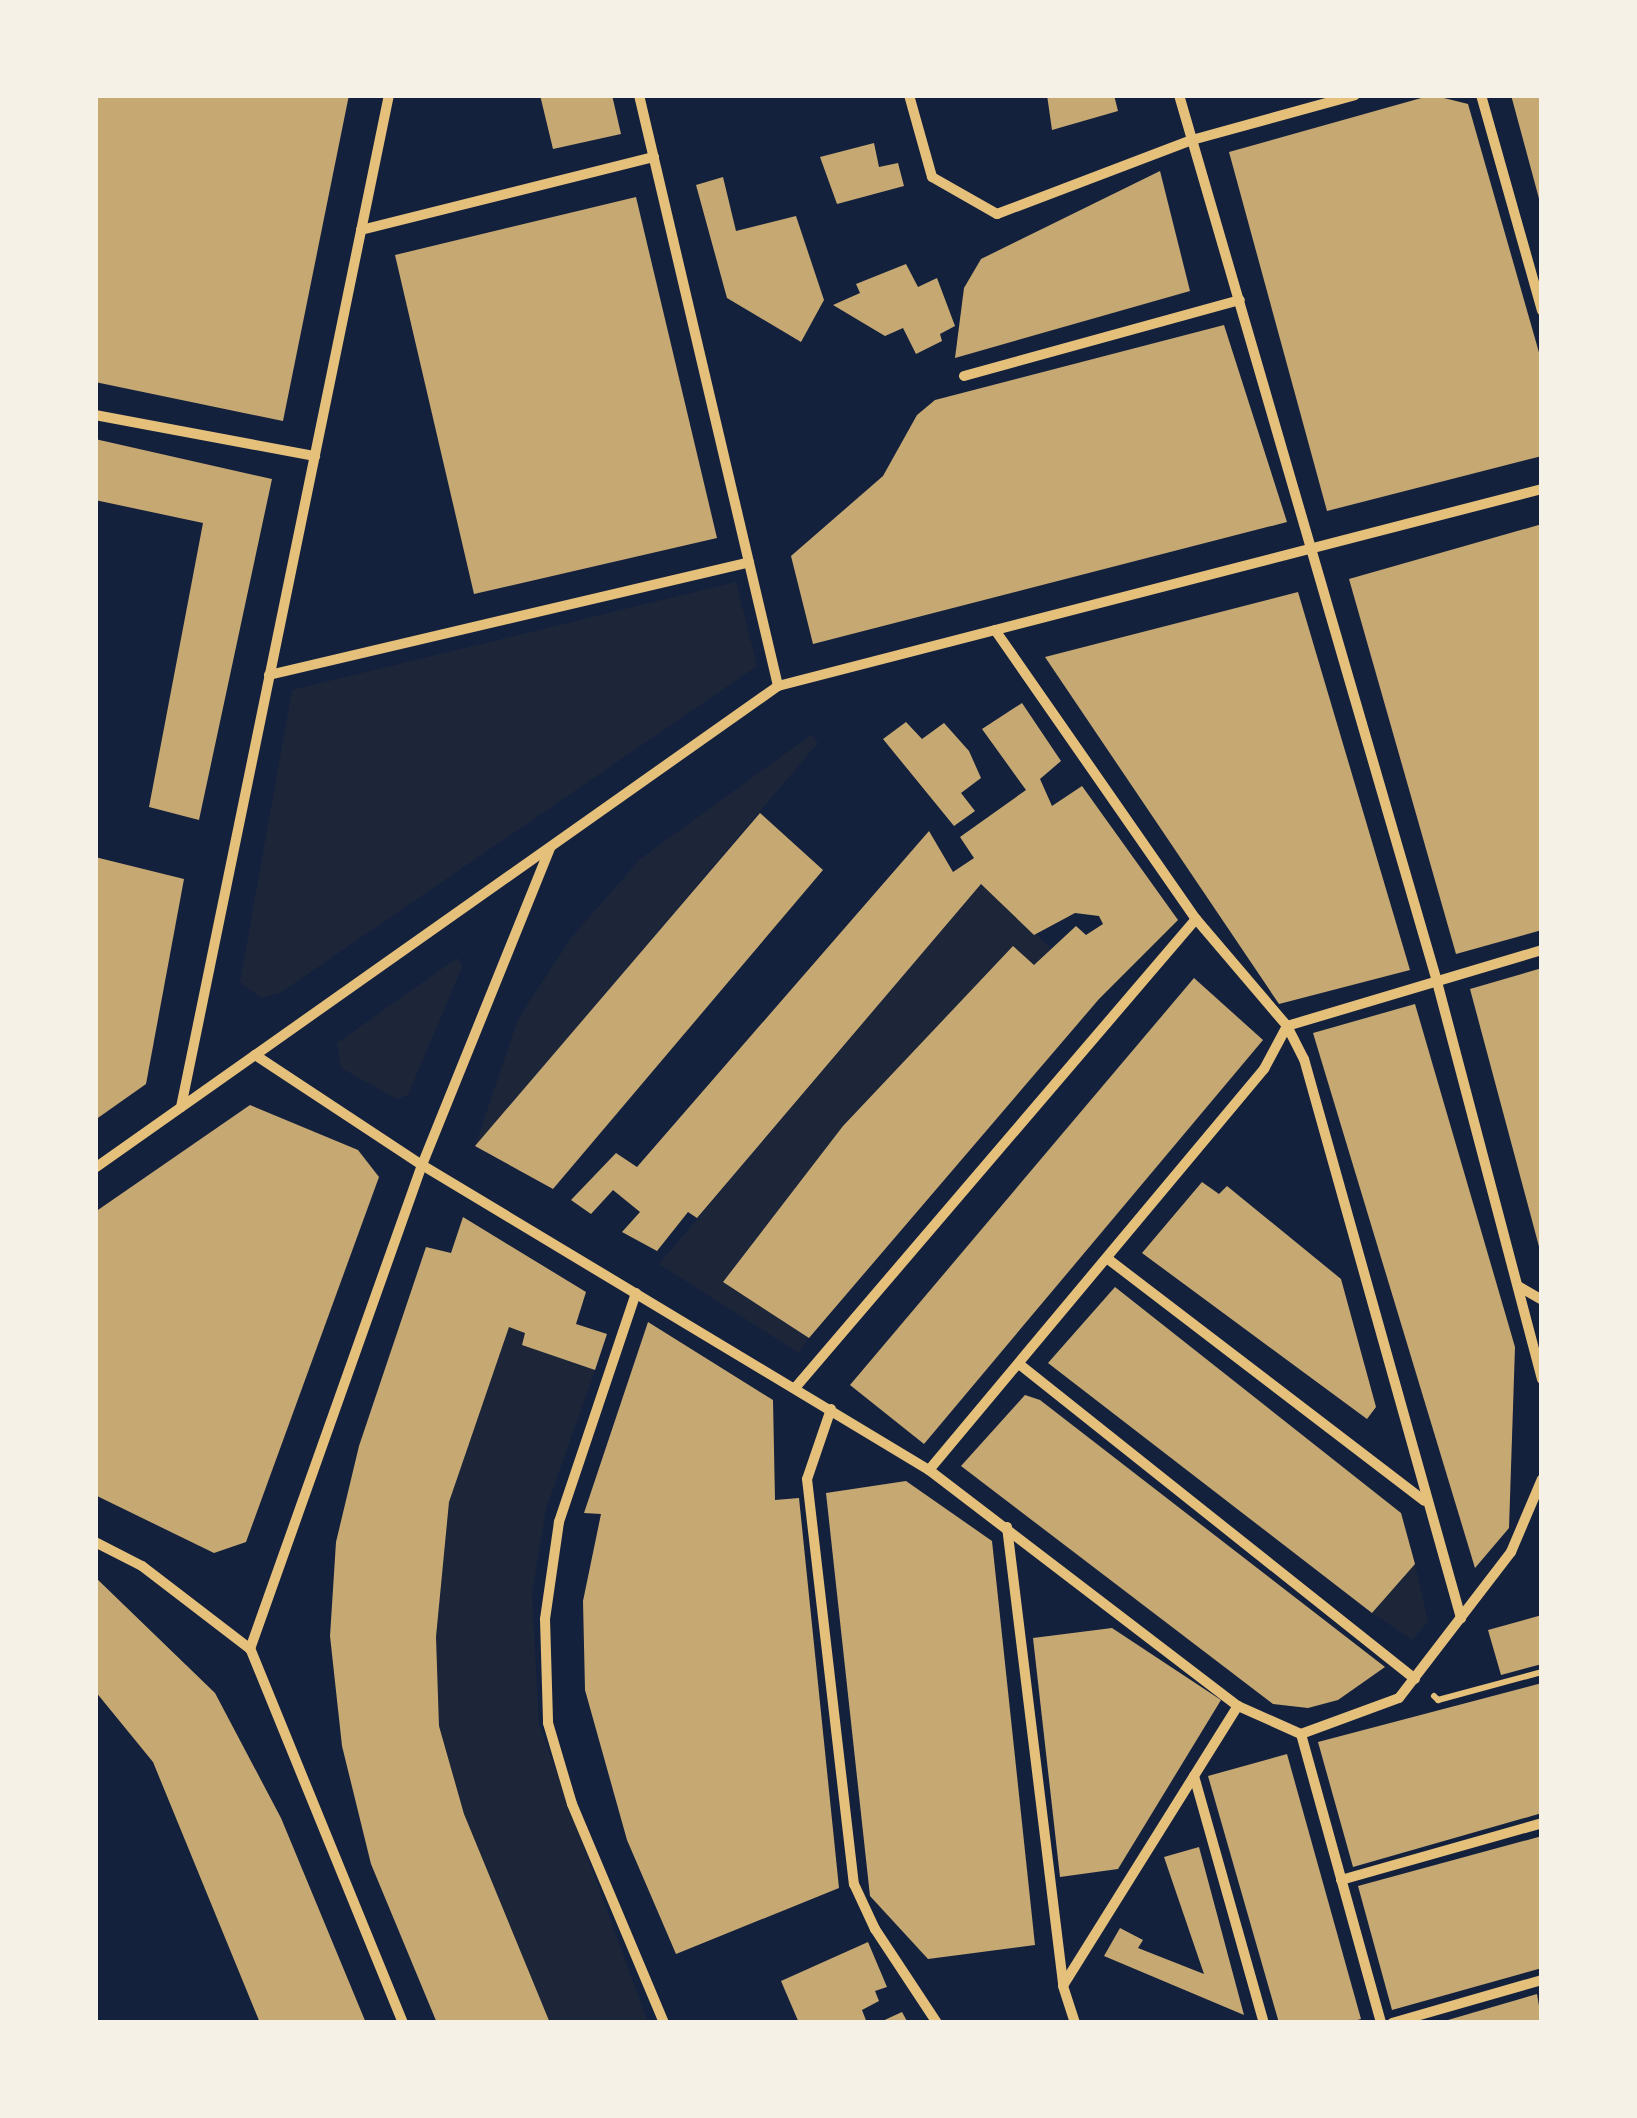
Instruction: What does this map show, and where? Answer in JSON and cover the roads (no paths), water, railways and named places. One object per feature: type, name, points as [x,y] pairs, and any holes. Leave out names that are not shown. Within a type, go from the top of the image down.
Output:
[{"type":"street","points":[[180,1108],[390,95]]},
{"type":"street","points":[[640,95],[778,686]]},
{"type":"street","points":[[909,95],[932,177],[997,214],[1192,140],[1355,95]]},
{"type":"street","points":[[1179,95],[1436,978],[1542,1378]]},
{"type":"street","points":[[1481,95],[1542,311]]},
{"type":"street","points":[[361,230],[654,158]]},
{"type":"street","points":[[964,376],[1240,300]]},
{"type":"street","points":[[95,415],[315,456]]},
{"type":"street","points":[[95,1168],[778,686],[1542,489]]},
{"type":"street","points":[[269,675],[749,562]]},
{"type":"street","points":[[994,630],[1196,918],[1287,1026],[1304,1059],[1424,1502],[1461,1618]]},
{"type":"street","points":[[250,1648],[422,1165],[550,846]]},
{"type":"street","points":[[795,1388],[1196,918]]},
{"type":"street","points":[[929,1470],[1264,1069],[1287,1026],[1436,978],[1542,950]]},
{"type":"street","points":[[255,1055],[422,1165],[929,1470],[1238,1706],[1301,1734],[1399,1698],[1511,1552],[1542,1479]]},
{"type":"street","points":[[1108,1259],[1424,1502]]},
{"type":"street","points":[[1518,1286],[1542,1300]]},
{"type":"street","points":[[636,1293],[558,1522],[545,1618],[548,1723],[572,1804],[664,2023]]},
{"type":"street","points":[[1019,1364],[1415,1679]]},
{"type":"street","points":[[831,1410],[807,1479],[854,1884],[875,1929],[937,2023]]},
{"type":"street","points":[[1007,1527],[1063,1986],[1074,2023]]},
{"type":"street","points":[[95,1542],[142,1566],[250,1648],[403,2023]]},
{"type":"street","points":[[1063,1986],[1238,1706]]},
{"type":"street","points":[[1301,1734],[1381,2023]]},
{"type":"street","points":[[1194,1776],[1264,2023]]},
{"type":"street","points":[[1341,1880],[1542,1824]]},
{"type":"street","points":[[1392,2023],[1542,1980]]}]
